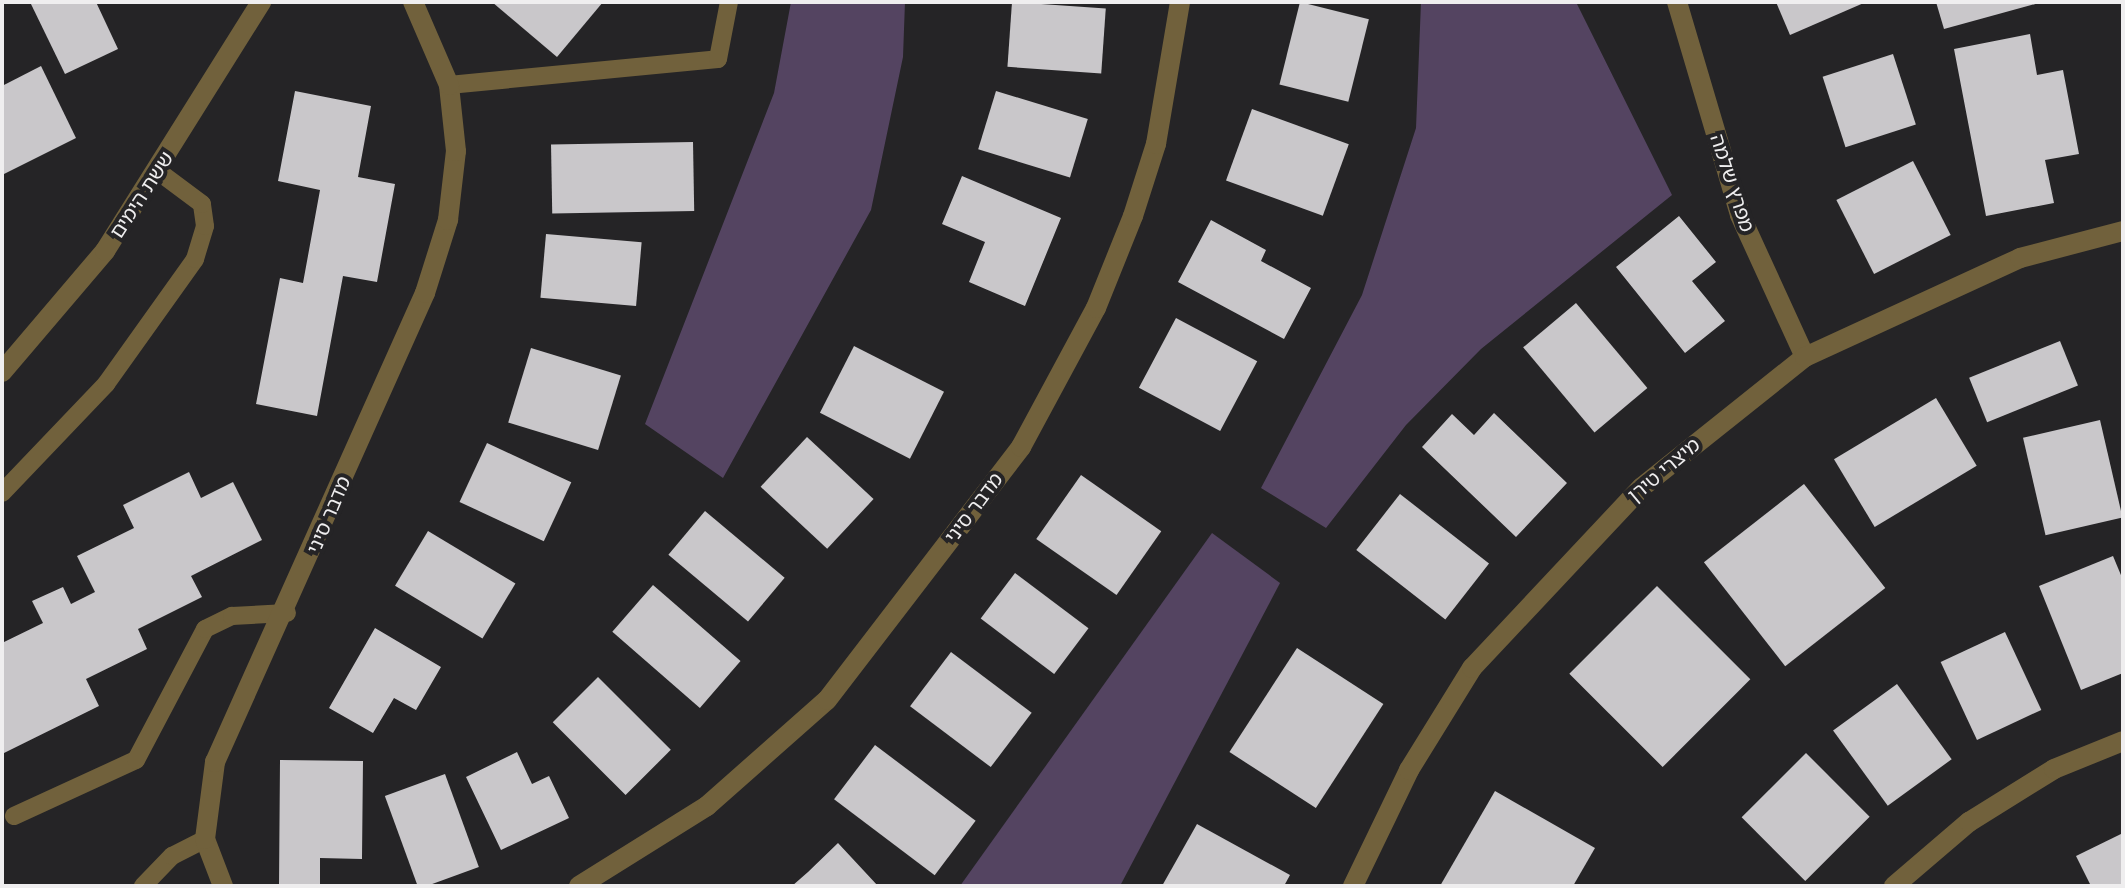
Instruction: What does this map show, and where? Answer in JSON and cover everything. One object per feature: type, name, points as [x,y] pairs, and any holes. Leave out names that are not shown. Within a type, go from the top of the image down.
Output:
[{"type":"street","name":"ששת הימים","points":[[2,372],[105,251],[159,172],[261,2]]},
{"type":"street","name":"מדבר סיני","points":[[223,886],[205,839],[215,762],[287,613],[434,264],[456,151],[449,85],[413,2]]},
{"type":"street","name":"מדבר סיני","points":[[579,886],[707,806],[827,700],[1021,447],[1096,308],[1133,216],[1156,144],[1180,2]]},
{"type":"street","name":"מפרץ שלמה","points":[[1677,2],[1740,215],[1805,357]]},
{"type":"street","name":"מיצרי טירן","points":[[1353,886],[1409,770],[1472,668],[1642,487],[1805,357],[2020,258],[2123,231]]},
{"type":"street","points":[[1894,886],[1969,822],[2054,769],[2123,741]]},
{"type":"lane","points":[[449,85],[718,59],[729,2]]},
{"type":"lane","points":[[2,493],[106,384],[195,259],[205,226],[202,204],[159,172]]},
{"type":"lane","points":[[14,816],[136,760],[205,629],[232,616],[287,613]]},
{"type":"lane","points":[[143,886],[172,856],[205,839]]},
{"type":"shaded area","points":[[791,2],[905,2],[903,57],[871,210],[723,478],[645,424],[774,93]]},
{"type":"shaded area","points":[[1421,2],[1576,2],[1672,195],[1481,349],[1406,425],[1326,528],[1261,488],[1362,295],[1416,128]]},
{"type":"shaded area","points":[[1212,533],[1280,583],[1120,886],[960,886]]},
{"type":"building","points":[[30,2],[96,2],[118,49],[65,74]]},
{"type":"building","points":[[492,2],[603,2],[557,57]]},
{"type":"building","points":[[1012,2],[1106,9],[1101,73],[1007,67]]},
{"type":"building","points":[[1300,2],[1369,19],[1348,102],[1279,84]]},
{"type":"building","points":[[1776,2],[1866,2],[1790,35]]},
{"type":"building","points":[[1936,2],[2039,2],[2039,3],[1944,29]]},
{"type":"building","points":[[2030,34],[2037,75],[2063,70],[2079,154],[2045,160],[2054,203],[1986,216],[1954,49]]},
{"type":"building","points":[[1893,54],[1916,124],[1845,147],[1823,77]]},
{"type":"building","points":[[41,66],[76,138],[2,175],[2,86]]},
{"type":"building","points":[[295,91],[371,106],[358,177],[395,184],[377,282],[343,276],[317,416],[256,404],[280,278],[303,283],[320,190],[278,181]]},
{"type":"building","points":[[996,91],[1088,119],[1070,177],[978,149]]},
{"type":"building","points":[[1252,109],[1349,144],[1323,216],[1226,180]]},
{"type":"building","points":[[693,142],[694,211],[552,213],[551,144]]},
{"type":"building","points":[[1913,161],[1951,235],[1874,274],[1836,200]]},
{"type":"building","points":[[962,176],[1061,218],[1025,306],[969,282],[985,242],[942,224]]},
{"type":"building","points":[[1679,216],[1716,262],[1692,281],[1725,321],[1685,353],[1616,267]]},
{"type":"building","points":[[1211,220],[1266,250],[1261,261],[1311,288],[1284,339],[1178,282]]},
{"type":"building","points":[[546,234],[642,242],[636,306],[540,298]]},
{"type":"building","points":[[1576,303],[1647,388],[1594,432],[1523,347]]},
{"type":"building","points":[[1176,318],[1257,361],[1220,431],[1139,388]]},
{"type":"building","points":[[2060,341],[2078,386],[1987,422],[1969,378]]},
{"type":"building","points":[[854,346],[944,392],[910,459],[820,413]]},
{"type":"building","points":[[531,348],[621,375],[598,450],[508,423]]},
{"type":"building","points":[[1936,398],[1977,466],[1875,527],[1834,459]]},
{"type":"building","points":[[1494,413],[1567,483],[1516,537],[1422,447],[1452,414],[1474,435]]},
{"type":"building","points":[[2100,420],[2122,517],[2046,535],[2023,438]]},
{"type":"building","points":[[807,437],[874,499],[827,549],[761,487]]},
{"type":"building","points":[[487,443],[571,482],[544,541],[460,502]]},
{"type":"building","points":[[189,472],[201,498],[233,482],[262,540],[191,576],[202,597],[138,629],[147,649],[86,679],[99,706],[2,754],[2,643],[43,623],[32,601],[63,587],[71,604],[95,592],[77,556],[134,528],[123,505]]},
{"type":"building","points":[[1081,475],[1161,531],[1117,595],[1036,539]]},
{"type":"building","points":[[1804,484],[1885,588],[1785,666],[1704,562]]},
{"type":"building","points":[[1400,494],[1489,564],[1445,620],[1356,550]]},
{"type":"building","points":[[705,511],[785,578],[748,622],[668,555]]},
{"type":"building","points":[[428,531],[515,584],[482,638],[395,586]]},
{"type":"building","points":[[2113,556],[2123,580],[2123,673],[2081,690],[2039,586]]},
{"type":"building","points":[[1015,573],[1088,628],[1054,674],[981,619]]},
{"type":"building","points":[[653,585],[741,661],[700,708],[612,632]]},
{"type":"building","points":[[1657,586],[1750,679],[1663,767],[1569,674]]},
{"type":"building","points":[[375,628],[441,667],[416,710],[394,698],[373,733],[329,708]]},
{"type":"building","points":[[2005,632],[2041,710],[1977,740],[1941,662]]},
{"type":"building","points":[[1297,648],[1383,704],[1316,808],[1229,752]]},
{"type":"building","points":[[951,652],[1032,713],[991,767],[910,706]]},
{"type":"building","points":[[598,677],[671,750],[626,795],[553,722]]},
{"type":"building","points":[[1897,684],[1952,759],[1888,806],[1833,730]]},
{"type":"building","points":[[875,745],[976,821],[935,875],[834,799]]},
{"type":"building","points":[[517,752],[532,784],[549,776],[569,818],[501,850],[466,777]]},
{"type":"building","points":[[1806,753],[1870,817],[1805,881],[1742,817]]},
{"type":"building","points":[[280,760],[363,761],[362,859],[320,858],[320,886],[279,886]]},
{"type":"building","points":[[445,774],[479,867],[427,886],[418,886],[385,796]]},
{"type":"building","points":[[1495,791],[1595,848],[1573,886],[1440,886]]},
{"type":"building","points":[[1197,824],[1290,875],[1284,886],[1162,886]]},
{"type":"building","points":[[2123,833],[2123,886],[2091,886],[2076,856]]},
{"type":"building","points":[[838,843],[878,886],[792,886],[808,872]]}]
